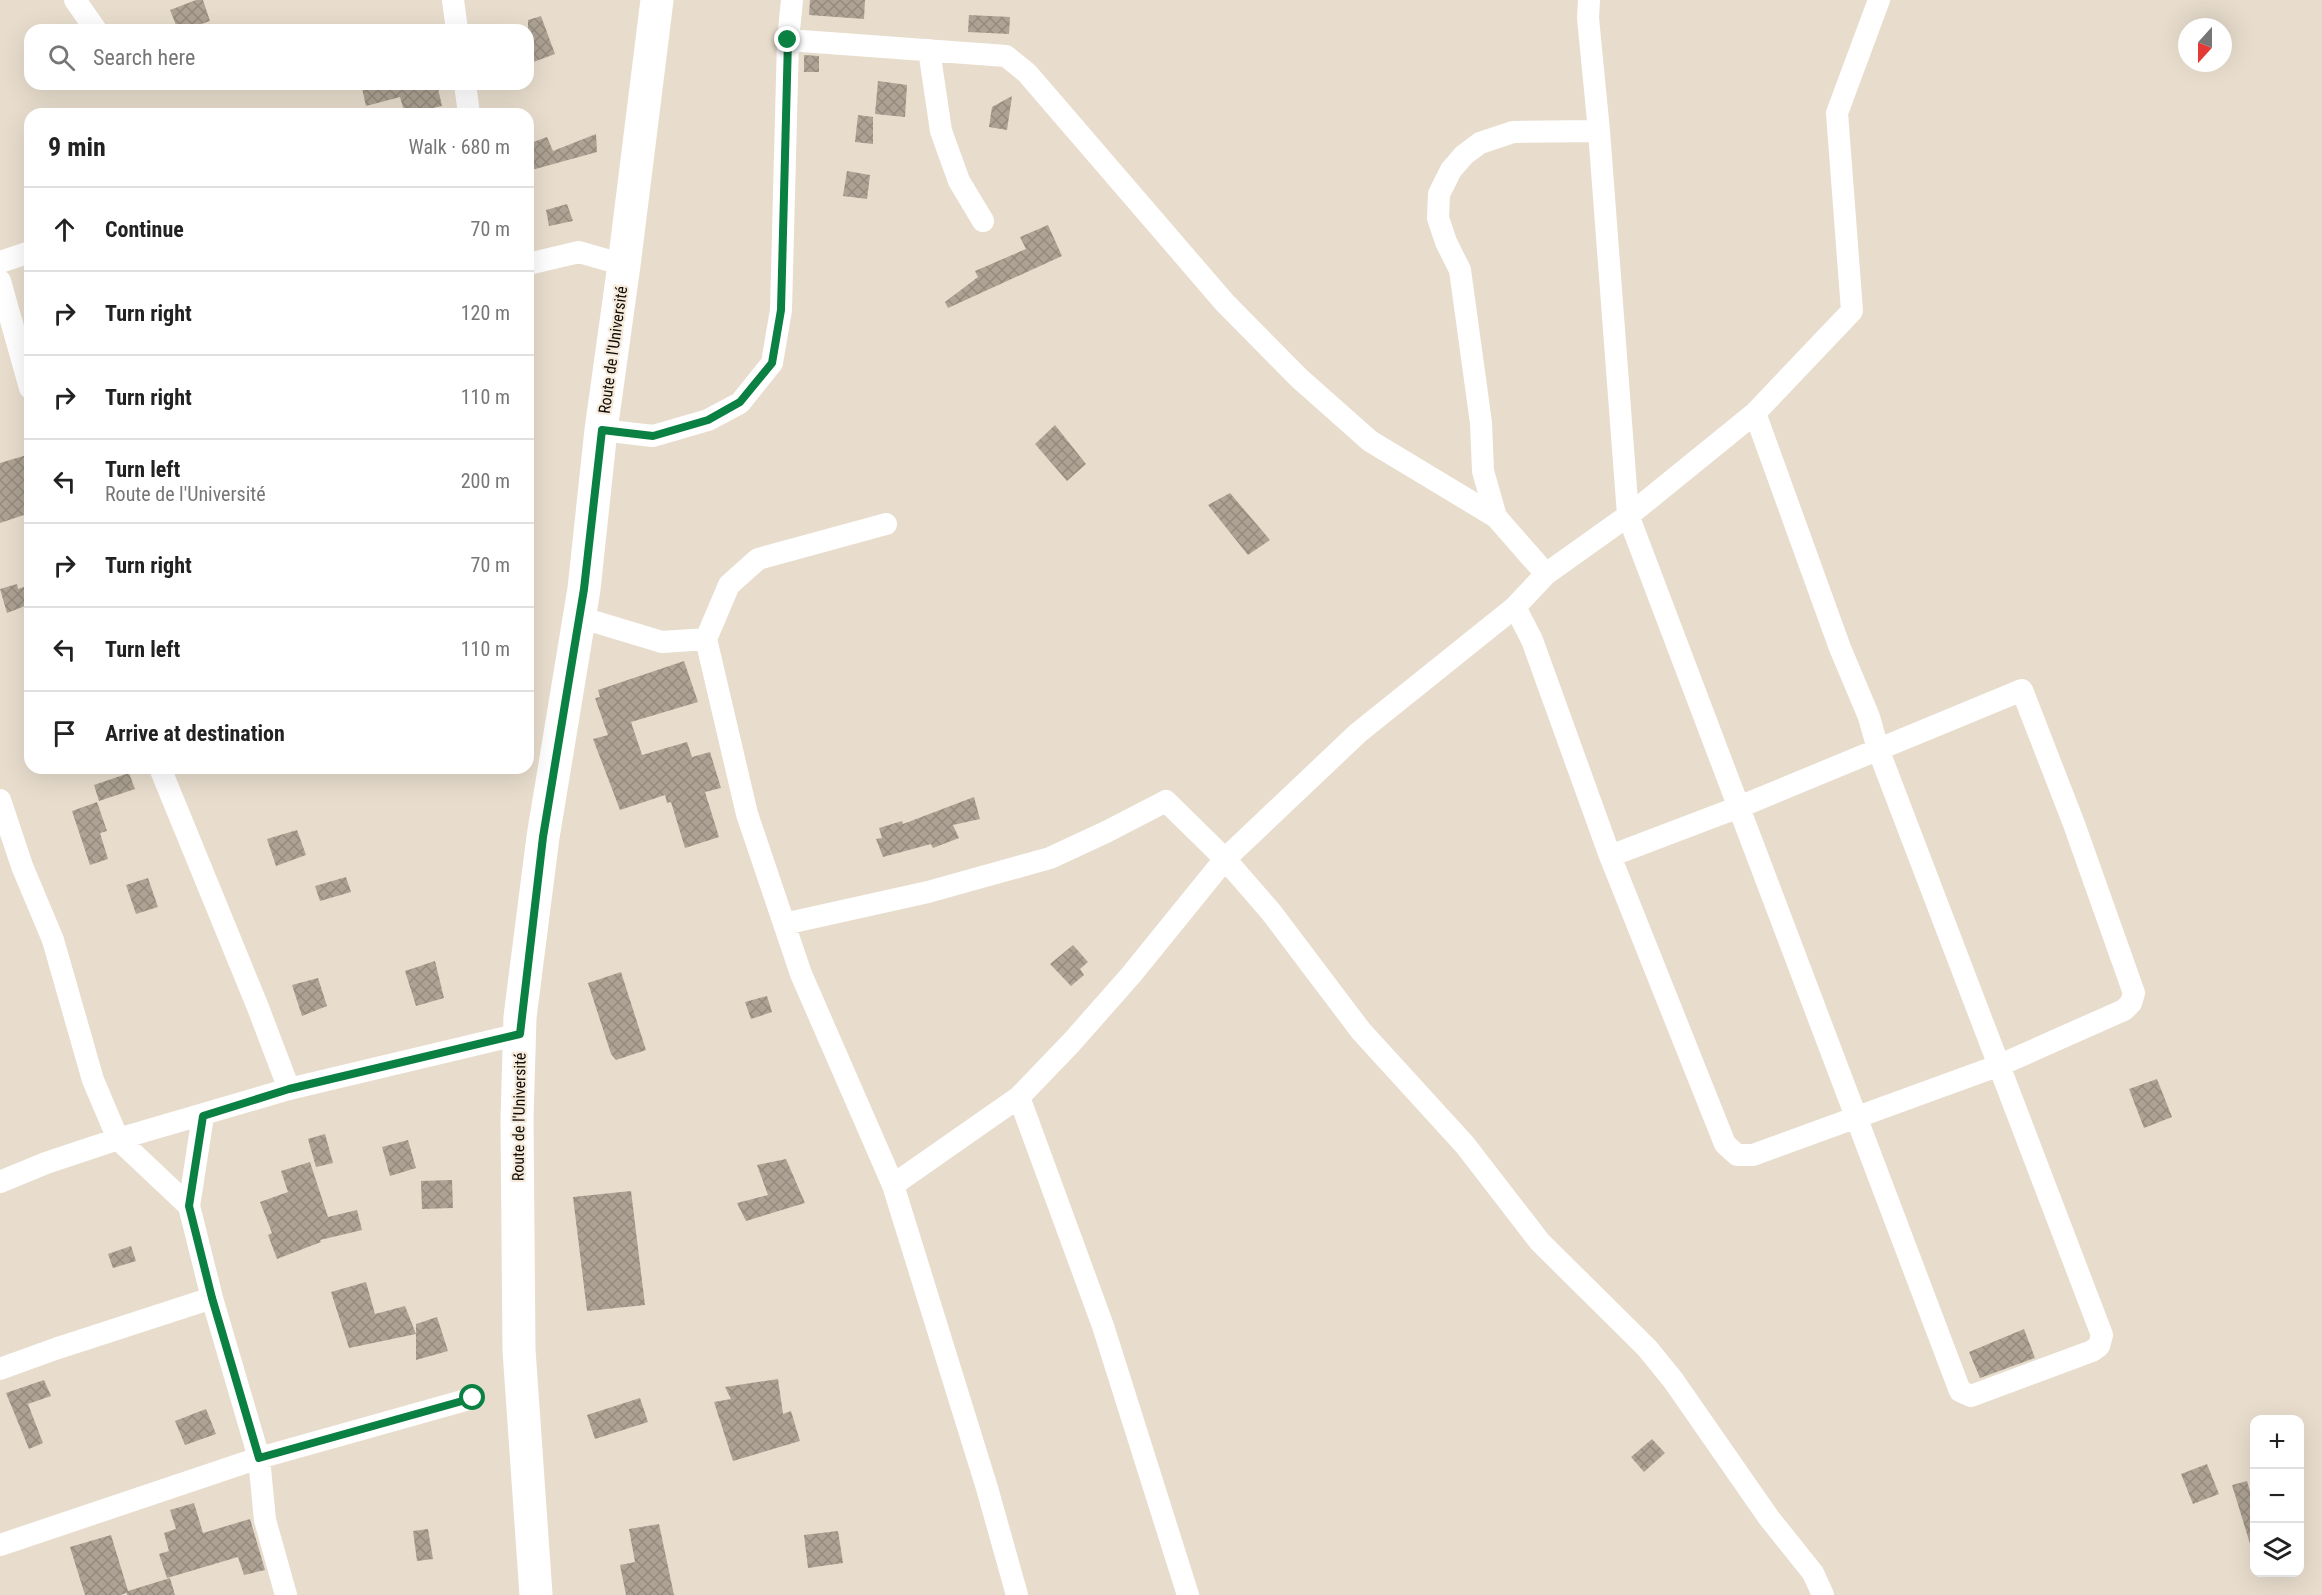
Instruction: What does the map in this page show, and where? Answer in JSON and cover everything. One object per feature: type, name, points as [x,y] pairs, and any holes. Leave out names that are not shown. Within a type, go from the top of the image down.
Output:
[{"type":"street","points":[[75,0],[92,24]]},
{"type":"street","points":[[453,0],[456,24]]},
{"type":"street","name":"Route de l'Université","points":[[536,1595],[519,1350],[520,1034],[543,837],[579,617],[657,0]]},
{"type":"street","points":[[602,430],[653,436],[708,420],[740,402],[772,363],[781,310],[788,40],[792,0]]},
{"type":"street","points":[[1589,0],[1588,18],[1599,131],[1628,515],[1960,1391],[1971,1396],[2092,1351],[2098,1346],[2102,1335],[1878,749],[1869,717],[1840,648],[1755,413]]},
{"type":"street","points":[[893,1185],[1019,1097],[1131,975],[1225,860],[1358,733],[1515,607],[1546,574],[1628,515],[1755,413],[1852,311],[1837,113],[1848,78],[1879,0]]},
{"type":"street","points":[[788,40],[1006,56],[1027,73],[1225,303],[1299,378],[1370,441],[1496,517],[1546,574]]},
{"type":"street","points":[[929,50],[941,131],[959,181],[983,220]]},
{"type":"street","points":[[465,90],[465,108]]},
{"type":"street","points":[[1496,517],[1483,471],[1481,423],[1460,270],[1446,242],[1438,218],[1439,194],[1451,170],[1464,155],[1480,143],[1513,132],[1599,131]]},
{"type":"street","points":[[534,263],[579,252],[624,265]]},
{"type":"street","points":[[0,262],[24,254]]},
{"type":"street","points":[[0,281],[24,367]]},
{"type":"street","points":[[886,524],[758,559],[729,585],[706,639],[747,814],[801,974],[893,1185],[987,1488],[1017,1595]]},
{"type":"street","points":[[1515,607],[1533,640],[1610,856],[1725,1144],[1737,1155],[1753,1155],[2000,1065],[2124,1010],[2131,1004],[2133,993],[2074,824],[2022,690],[1739,807],[1610,856]]},
{"type":"street","points":[[579,617],[662,642],[706,639]]},
{"type":"street","points":[[162,774],[289,1089]]},
{"type":"street","points":[[0,800],[22,866],[52,940],[93,1080],[118,1139],[189,1206]]},
{"type":"street","points":[[784,924],[928,892],[1050,858],[1166,801],[1225,860],[1271,912],[1361,1031],[1465,1145],[1540,1242],[1647,1348],[1673,1380],[1769,1518],[1813,1573],[1823,1595]]},
{"type":"street","points":[[0,1182],[118,1139],[289,1089],[520,1034]]},
{"type":"street","points":[[1019,1097],[1103,1326],[1188,1595]]},
{"type":"street","points":[[203,1116],[189,1206],[212,1298],[259,1458],[265,1520],[286,1595]]},
{"type":"street","points":[[0,1369],[212,1298]]},
{"type":"street","points":[[0,1545],[259,1458],[473,1398]]},
{"type":"building","points":[[196,0],[203,0],[210,21],[201,24],[176,24],[170,10]]},
{"type":"building","points":[[810,0],[865,0],[864,19],[809,15]]},
{"type":"building","points":[[969,15],[1010,17],[1009,34],[968,32]]},
{"type":"building","points":[[541,16],[555,54],[534,62],[534,24],[528,24],[528,20]]},
{"type":"building","points":[[804,55],[819,56],[819,72],[804,72]]},
{"type":"building","points":[[878,81],[907,85],[905,117],[875,114]]},
{"type":"building","points":[[362,90],[438,90],[442,106],[403,108],[400,97],[366,106]]},
{"type":"building","points":[[1012,96],[1007,130],[989,127],[992,107]]},
{"type":"building","points":[[858,115],[873,117],[873,144],[855,142]]},
{"type":"building","points":[[596,134],[597,152],[534,169],[534,142],[547,137],[553,151]]},
{"type":"building","points":[[847,171],[870,175],[867,199],[843,196]]},
{"type":"building","points":[[567,204],[573,221],[549,226],[546,210]]},
{"type":"building","points":[[1048,225],[1062,256],[948,308],[945,302],[978,277],[975,271],[1026,249],[1020,237]]},
{"type":"building","points":[[1055,425],[1086,464],[1067,481],[1035,444]]},
{"type":"building","points":[[24,456],[24,515],[0,523],[0,463]]},
{"type":"building","points":[[1230,493],[1270,540],[1248,555],[1208,505]]},
{"type":"building","points":[[17,584],[18,589],[24,587],[24,606],[7,613],[0,589]]},
{"type":"building","points":[[684,661],[698,702],[631,722],[642,755],[687,742],[692,757],[710,752],[721,788],[705,792],[719,837],[685,848],[671,802],[667,803],[665,795],[620,810],[593,739],[608,735],[595,698],[600,697],[598,690]]},
{"type":"building","points":[[129,774],[135,789],[99,801],[94,785]]},
{"type":"building","points":[[974,797],[980,819],[953,825],[959,838],[933,848],[931,844],[883,857],[876,839],[882,838],[879,828],[902,821],[903,824]]},
{"type":"building","points":[[97,802],[107,831],[100,833],[108,859],[90,865],[72,811]]},
{"type":"building","points":[[297,830],[306,855],[276,866],[267,839]]},
{"type":"building","points":[[346,877],[351,892],[320,901],[315,886]]},
{"type":"building","points":[[148,878],[158,907],[136,914],[126,885]]},
{"type":"building","points":[[1073,945],[1088,962],[1080,969],[1084,975],[1071,986],[1050,964]]},
{"type":"building","points":[[435,961],[444,998],[416,1006],[405,971]]},
{"type":"building","points":[[621,972],[646,1050],[616,1060],[611,1054],[588,983]]},
{"type":"building","points":[[318,978],[327,1006],[302,1016],[292,985]]},
{"type":"building","points":[[767,996],[772,1012],[751,1019],[745,1002]]},
{"type":"building","points":[[2157,1079],[2172,1117],[2144,1128],[2129,1089]]},
{"type":"building","points":[[325,1134],[333,1163],[316,1167],[308,1139]]},
{"type":"building","points":[[408,1140],[416,1168],[390,1176],[382,1147]]},
{"type":"building","points":[[786,1159],[805,1203],[746,1221],[737,1203],[768,1195],[757,1165]]},
{"type":"building","points":[[310,1162],[328,1217],[357,1210],[362,1230],[320,1240],[321,1242],[277,1259],[268,1235],[272,1233],[260,1202],[288,1192],[281,1171]]},
{"type":"building","points":[[452,1180],[453,1208],[422,1209],[421,1181]]},
{"type":"building","points":[[631,1191],[645,1305],[587,1311],[573,1197]]},
{"type":"building","points":[[131,1246],[136,1261],[113,1268],[108,1254]]},
{"type":"building","points":[[366,1282],[375,1314],[405,1306],[416,1334],[349,1348],[331,1292]]},
{"type":"building","points":[[437,1317],[448,1351],[416,1360],[416,1324]]},
{"type":"building","points":[[2024,1329],[2035,1358],[1980,1378],[1969,1352]]},
{"type":"building","points":[[778,1379],[783,1414],[791,1411],[800,1441],[733,1461],[714,1402],[731,1399],[725,1387]]},
{"type":"building","points":[[44,1380],[51,1396],[28,1404],[43,1443],[29,1449],[6,1393]]},
{"type":"building","points":[[640,1398],[648,1422],[595,1439],[587,1415]]},
{"type":"building","points":[[206,1409],[216,1434],[185,1445],[175,1421]]},
{"type":"building","points":[[1652,1439],[1665,1453],[1644,1472],[1631,1457]]},
{"type":"building","points":[[2207,1464],[2219,1494],[2193,1504],[2181,1474]]},
{"type":"building","points":[[2247,1481],[2250,1491],[2250,1544],[2232,1485]]},
{"type":"building","points":[[194,1503],[203,1533],[250,1519],[265,1570],[244,1575],[238,1557],[167,1578],[159,1554],[169,1551],[164,1533],[176,1529],[170,1510]]},
{"type":"building","points":[[659,1524],[674,1595],[626,1595],[620,1565],[635,1562],[629,1529]]},
{"type":"building","points":[[428,1529],[433,1559],[417,1561],[413,1531]]},
{"type":"building","points":[[838,1531],[843,1563],[808,1568],[804,1535]]},
{"type":"building","points":[[111,1535],[128,1591],[170,1578],[175,1595],[127,1595],[127,1593],[85,1595],[70,1547]]},
{"type":"route","points":[[473,1398],[259,1458],[212,1298],[189,1206],[203,1116],[289,1089],[520,1034],[520,1017],[543,837],[584,589],[602,430],[653,436],[708,420],[740,402],[772,363],[781,310],[788,40]]}]
